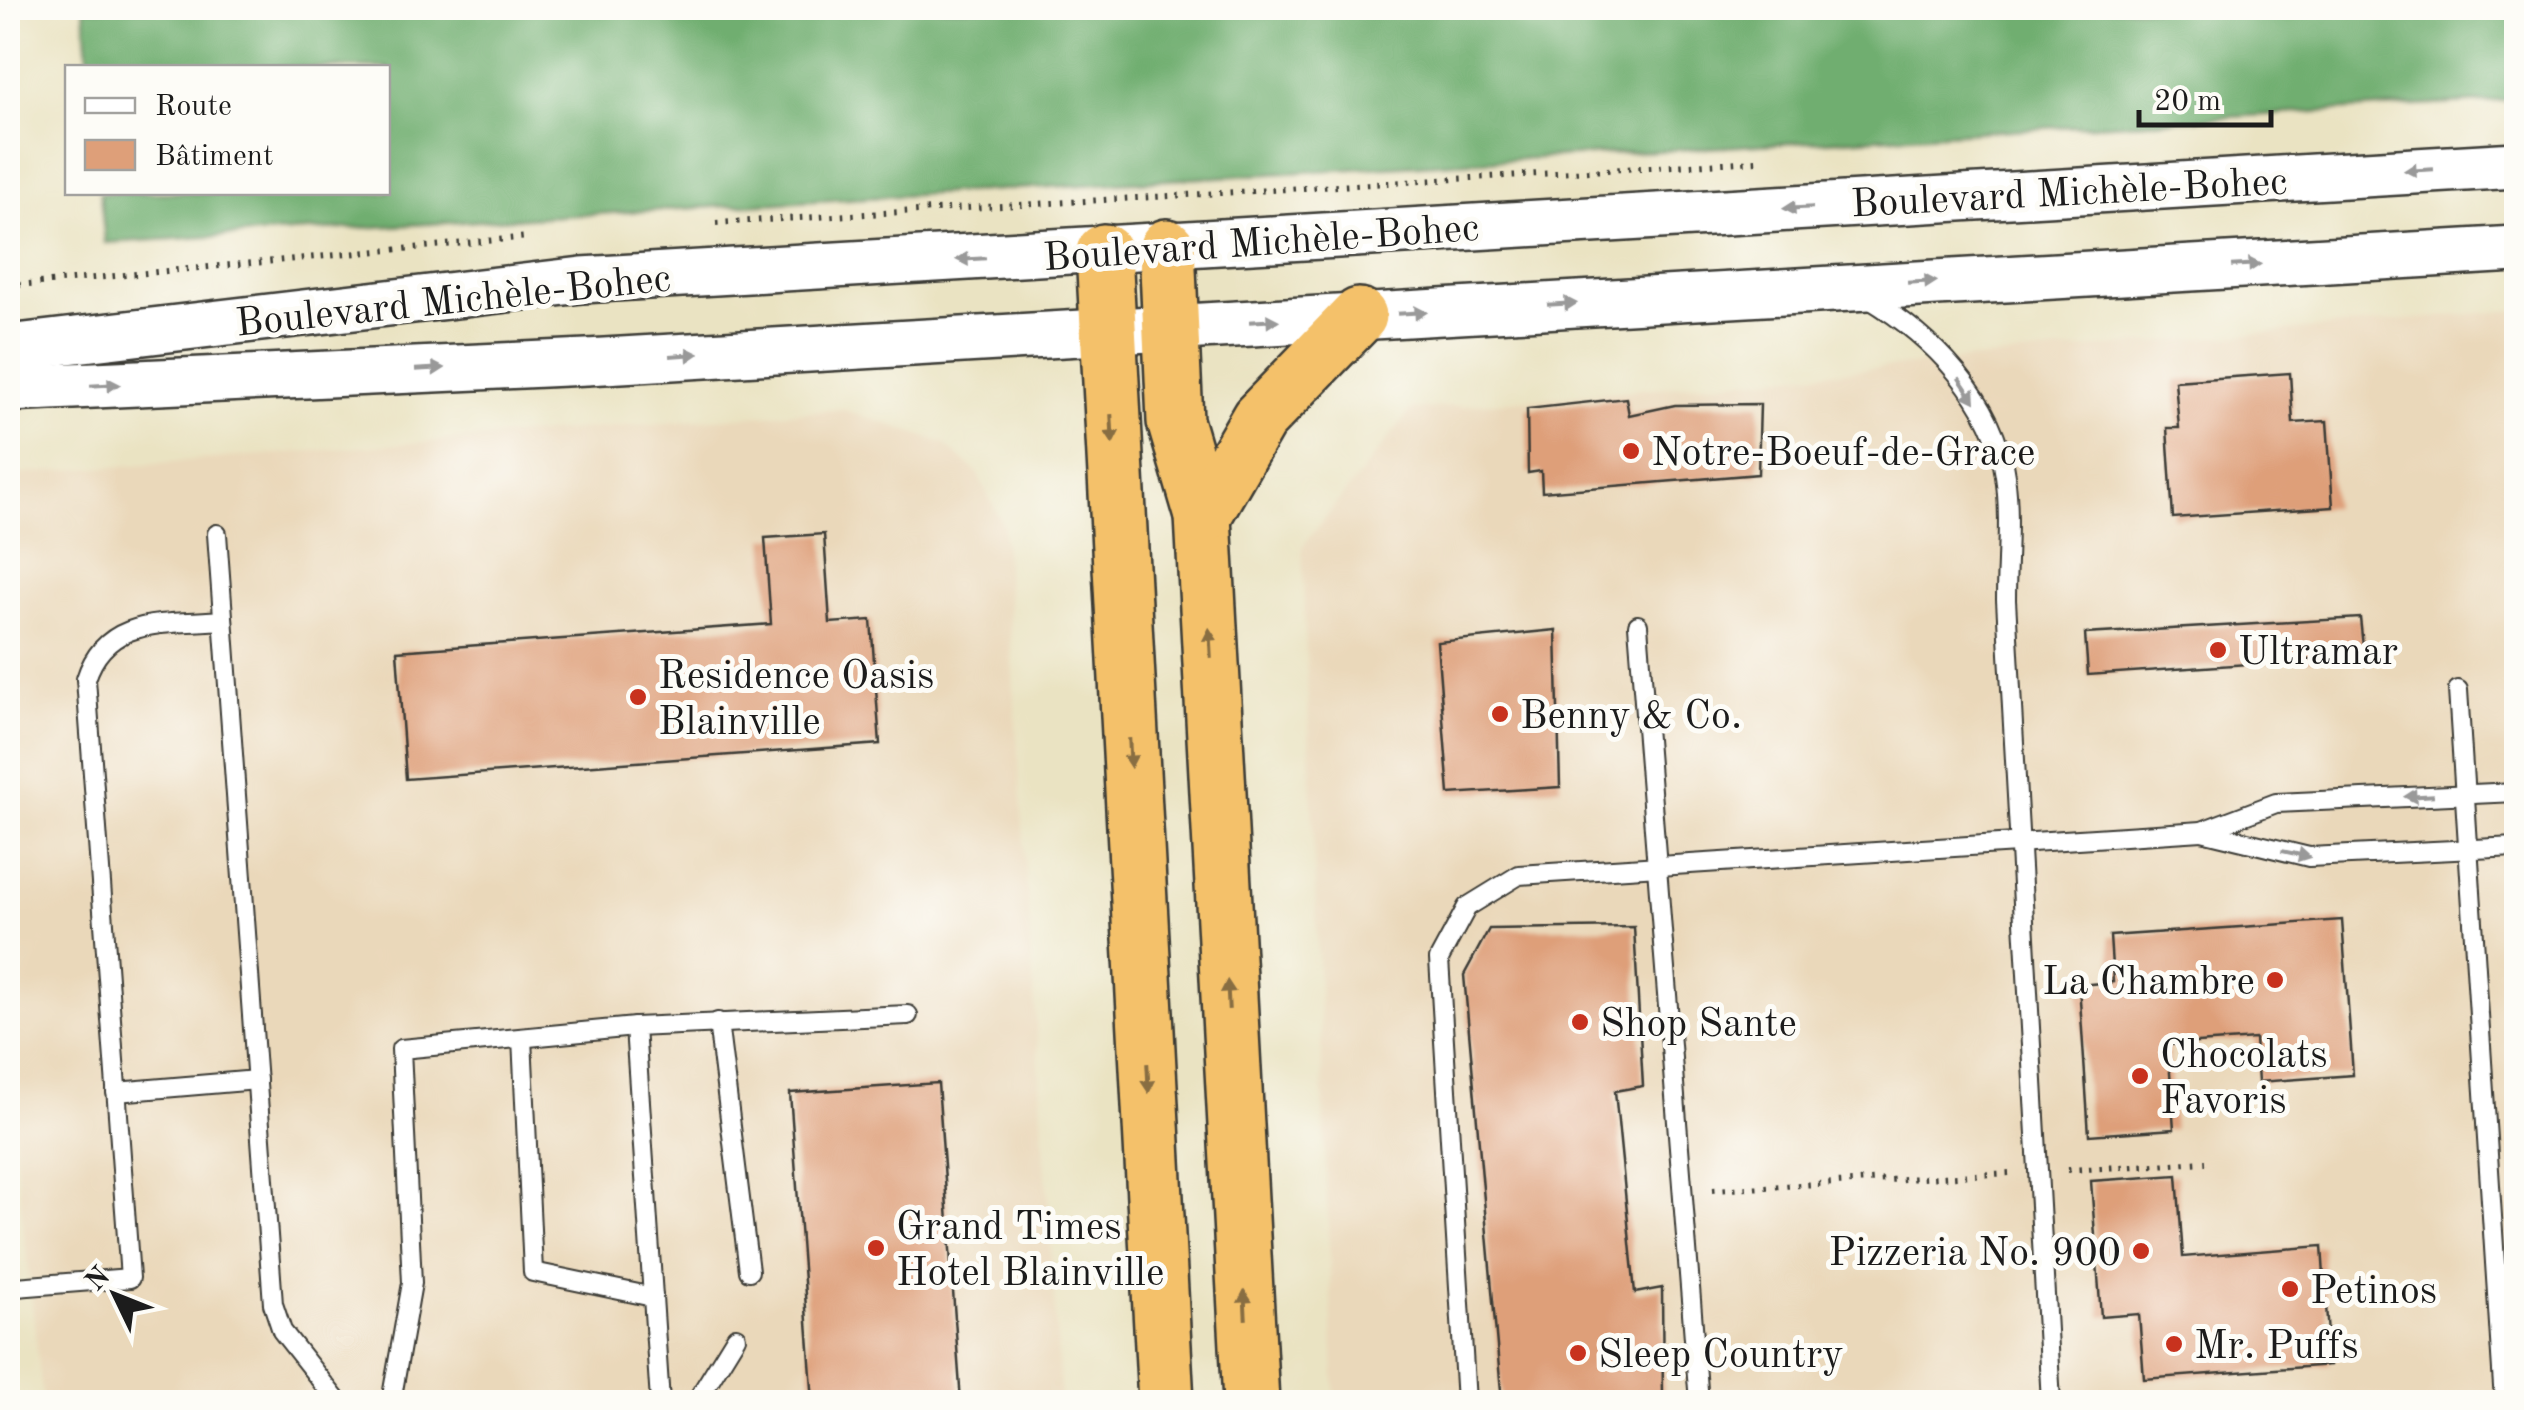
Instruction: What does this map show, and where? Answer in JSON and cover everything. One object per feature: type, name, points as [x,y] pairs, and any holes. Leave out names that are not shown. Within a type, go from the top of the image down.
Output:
[{"type":"highway","points":[[1167,247],[1175,420],[1203,516],[1251,1402]]},
{"type":"highway","points":[[1104,252],[1166,1402]]},
{"type":"highway","points":[[1203,516],[1259,419],[1359,316]]},
{"type":"street","name":"Boulevard Michèle-Bohec","points":[[8,348],[582,280],[1104,252],[2516,164]]},
{"type":"street","name":"Boulevard Michèle-Bohec","points":[[8,390],[1109,332],[2516,250]]},
{"type":"lane","points":[[1848,286],[1921,332],[1983,414],[2006,476],[2006,600],[2051,1402]]},
{"type":"lane","points":[[217,534],[273,1304],[282,1331],[338,1402]]},
{"type":"lane","points":[[16,1287],[130,1278],[86,678],[94,652],[116,634],[223,620]]},
{"type":"lane","points":[[1638,625],[1699,1402]]},
{"type":"lane","points":[[2458,690],[2504,1402]]},
{"type":"lane","points":[[1466,1402],[1439,960],[1467,907],[1518,875],[2202,830],[2276,803],[2516,792]]},
{"type":"lane","points":[[2202,830],[2310,858],[2516,847]]},
{"type":"lane","points":[[391,1402],[412,1283],[401,1049],[636,1027],[908,1016]]},
{"type":"lane","points":[[718,1022],[749,1271]]},
{"type":"lane","points":[[636,1027],[660,1402]]},
{"type":"lane","points":[[522,1038],[533,1272],[653,1297]]},
{"type":"lane","points":[[116,1092],[256,1080]]},
{"type":"lane","points":[[696,1402],[736,1337]]},
{"type":"path","points":[[1707,1191],[2206,1162]]},
{"type":"shaded area","points":[[2516,310],[2516,1402],[1335,1402],[1302,547],[1411,410]]},
{"type":"shaded area","points":[[842,409],[943,443],[977,473],[1003,525],[1061,1402],[43,1402],[8,1087],[8,475]]},
{"type":"green space","points":[[84,8],[2516,8],[2516,100],[105,243],[100,195],[390,195],[390,65],[89,65]]},
{"type":"building","points":[[2290,373],[2293,423],[2327,421],[2333,507],[2173,518],[2167,428],[2179,428],[2175,381]]},
{"type":"building","points":[[1626,398],[1629,415],[1675,405],[1760,404],[1758,474],[1542,492],[1541,471],[1528,473],[1527,409]]},
{"type":"building","name":"Residence Oasis Blainville","points":[[824,534],[830,623],[871,620],[880,744],[406,779],[397,651],[771,624],[765,538]]},
{"type":"building","points":[[2360,618],[2364,656],[2088,675],[2085,634]]},
{"type":"building","name":"Benny & Co.","points":[[1556,630],[1560,787],[1449,794],[1437,642]]},
{"type":"building","points":[[2342,920],[2353,1075],[2258,1082],[2255,1039],[2168,1045],[2174,1129],[2089,1135],[2079,985],[2113,982],[2110,936]]},
{"type":"building","points":[[1634,927],[1643,1086],[1615,1091],[1635,1293],[1662,1288],[1663,1402],[1502,1402],[1464,975],[1489,929]]},
{"type":"building","name":"Grand Times Hotel Blainville","points":[[938,1083],[961,1402],[813,1402],[790,1093]]},
{"type":"building","points":[[2177,1175],[2183,1257],[2322,1246],[2330,1365],[2144,1379],[2139,1314],[2101,1317],[2091,1181]]},
{"type":"place","name":"Notre-Boeuf-de-Grace","points":[[1631,451]]},
{"type":"place","name":"Ultramar","points":[[2218,650]]},
{"type":"place","name":"Residence Oasis Blainville","points":[[638,697]]},
{"type":"place","name":"Benny & Co.","points":[[1500,714]]},
{"type":"place","name":"La Chambre","points":[[2275,980]]},
{"type":"place","name":"Shop Sante","points":[[1580,1022]]},
{"type":"place","name":"Chocolats Favoris","points":[[2140,1076]]},
{"type":"place","name":"Grand Times Hotel Blainville","points":[[876,1248]]},
{"type":"place","name":"Pizzeria No. 900","points":[[2141,1251]]},
{"type":"place","name":"Petinos","points":[[2290,1289]]},
{"type":"place","name":"Mr. Puffs","points":[[2174,1344]]},
{"type":"place","name":"Sleep Country","points":[[1578,1353]]}]
